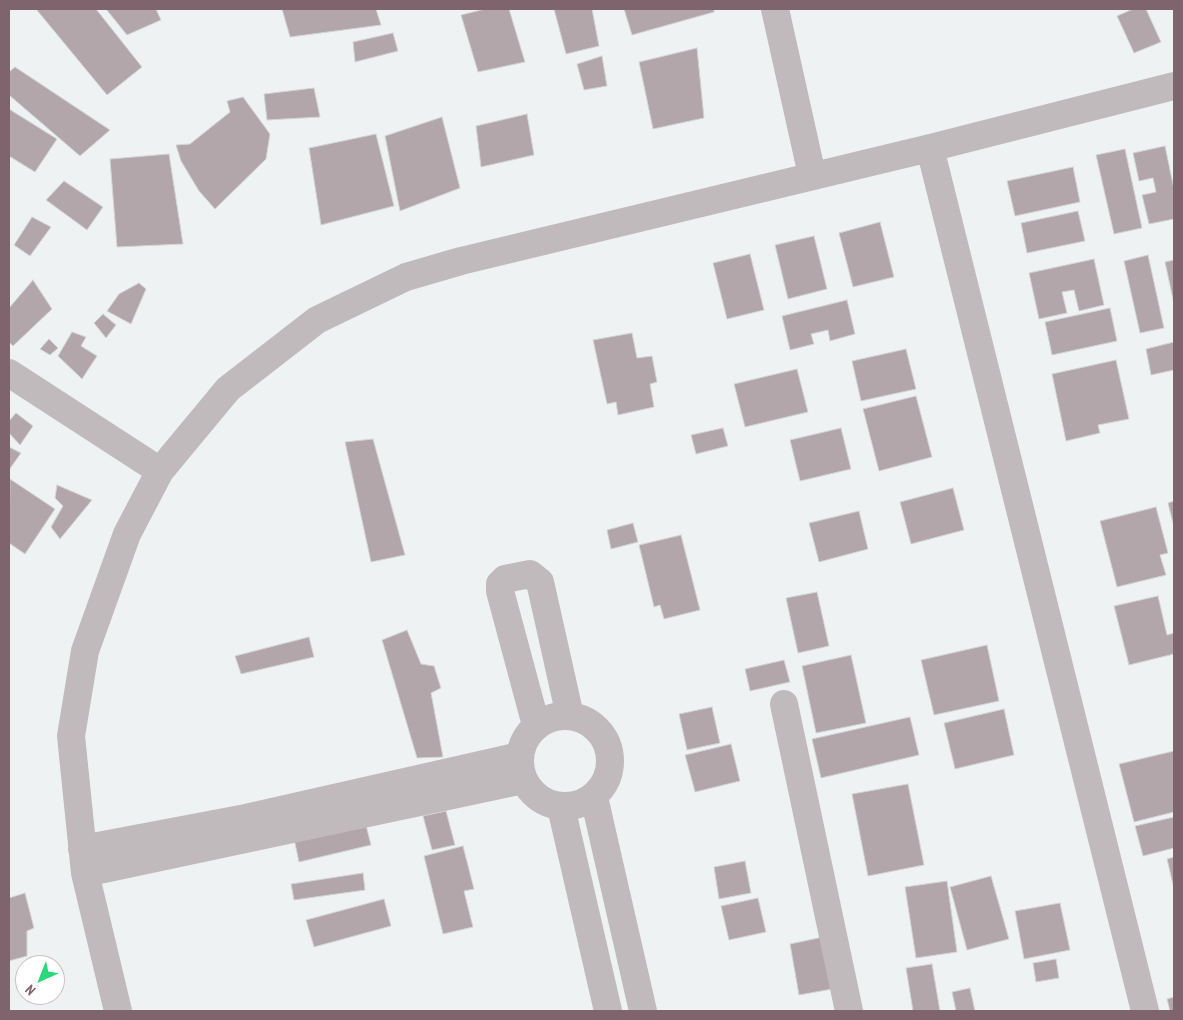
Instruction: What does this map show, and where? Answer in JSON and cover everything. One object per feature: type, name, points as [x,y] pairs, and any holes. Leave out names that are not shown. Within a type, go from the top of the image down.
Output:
[{"type":"street","points":[[775,9],[812,175]]},
{"type":"street","points":[[118,1011],[83,861],[71,736],[86,651],[127,534],[160,472],[228,389],[317,320],[406,277],[462,261],[930,148],[1174,86]]},
{"type":"street","points":[[930,148],[1145,1011]]},
{"type":"street","points":[[9,373],[160,472]]},
{"type":"street","points":[[536,726],[500,591],[500,584],[505,579],[530,574],[540,582],[570,716]]},
{"type":"street","points":[[784,704],[849,1011]]},
{"type":"street","points":[[570,716],[582,719],[601,732],[610,754],[608,778],[594,797],[573,806],[561,807],[538,798],[522,768],[525,739],[536,726],[552,718],[570,716]]},
{"type":"street","points":[[83,861],[248,828],[522,768]]},
{"type":"street","points":[[594,797],[643,1011]]},
{"type":"street","points":[[561,807],[608,1011]]},
{"type":"street","points":[[593,943],[626,935]]},
{"type":"building","points":[[36,9],[96,9],[142,67],[107,95]]},
{"type":"building","points":[[106,9],[156,9],[161,20],[127,35]]},
{"type":"building","points":[[282,9],[376,9],[381,25],[290,37]]},
{"type":"building","points":[[485,9],[509,9],[525,62],[478,72],[461,15]]},
{"type":"building","points":[[554,9],[592,9],[599,46],[566,54]]},
{"type":"building","points":[[624,9],[714,9],[714,12],[632,35]]},
{"type":"building","points":[[1133,9],[1146,9],[1161,42],[1134,53],[1117,16]]},
{"type":"building","points":[[393,33],[398,51],[355,62],[353,42]]},
{"type":"building","points":[[697,48],[704,118],[653,129],[639,62]]},
{"type":"building","points":[[602,56],[607,86],[584,90],[577,64]]},
{"type":"building","points":[[15,67],[110,130],[80,156],[9,95],[9,72]]},
{"type":"building","points":[[314,88],[320,117],[267,120],[264,94]]},
{"type":"building","points":[[243,97],[270,134],[266,159],[215,209],[199,191],[181,161],[176,145],[190,144],[230,112],[227,101]]},
{"type":"building","points":[[9,109],[57,139],[35,172],[9,156]]},
{"type":"building","points":[[527,114],[534,155],[481,167],[476,126]]},
{"type":"building","points":[[442,117],[460,188],[400,211],[385,136]]},
{"type":"building","points":[[376,134],[394,206],[321,225],[309,148]]},
{"type":"building","points":[[1165,146],[1174,189],[1174,219],[1149,224],[1142,195],[1156,192],[1153,178],[1139,181],[1133,153]]},
{"type":"building","points":[[1125,149],[1142,228],[1114,234],[1096,155]]},
{"type":"building","points":[[169,154],[183,244],[117,247],[110,159]]},
{"type":"building","points":[[1073,167],[1080,202],[1015,216],[1007,181]]},
{"type":"building","points":[[64,181],[103,207],[87,230],[46,200]]},
{"type":"building","points":[[1078,211],[1085,241],[1027,253],[1021,223]]},
{"type":"building","points":[[32,217],[51,227],[30,256],[14,245]]},
{"type":"building","points":[[880,222],[894,277],[853,287],[839,233]]},
{"type":"building","points":[[814,236],[827,289],[788,299],[775,245]]},
{"type":"building","points":[[750,254],[764,310],[727,319],[713,263]]},
{"type":"building","points":[[1148,255],[1164,328],[1140,333],[1124,261]]},
{"type":"building","points":[[1094,259],[1104,305],[1079,311],[1074,290],[1062,292],[1067,313],[1039,319],[1029,273]]},
{"type":"building","points":[[1174,260],[1174,304],[1165,262]]},
{"type":"building","points":[[33,280],[52,309],[13,346],[9,342],[9,308]]},
{"type":"building","points":[[139,283],[146,289],[131,324],[107,311],[119,294]]},
{"type":"building","points":[[847,300],[855,334],[830,341],[828,330],[811,334],[814,344],[790,350],[782,316]]},
{"type":"building","points":[[1110,308],[1117,341],[1052,355],[1045,322]]},
{"type":"building","points":[[103,314],[116,325],[106,338],[94,323]]},
{"type":"building","points":[[72,332],[86,337],[81,346],[97,356],[82,379],[58,356]]},
{"type":"building","points":[[632,333],[637,358],[652,356],[657,382],[650,384],[654,407],[618,415],[616,402],[607,404],[593,340]]},
{"type":"building","points":[[49,339],[58,348],[50,355],[40,349]]},
{"type":"building","points":[[1174,342],[1174,370],[1151,375],[1146,349]]},
{"type":"building","points":[[906,349],[916,389],[861,401],[852,361]]},
{"type":"building","points":[[1116,360],[1129,419],[1098,425],[1100,433],[1066,441],[1052,374]]},
{"type":"building","points":[[797,369],[808,412],[745,427],[734,384]]},
{"type":"building","points":[[916,396],[932,457],[879,471],[863,409]]},
{"type":"building","points":[[16,413],[33,426],[20,445],[9,433],[9,421]]},
{"type":"building","points":[[723,428],[728,446],[696,454],[691,435]]},
{"type":"building","points":[[841,428],[851,469],[800,481],[790,440]]},
{"type":"building","points":[[373,439],[405,555],[371,562],[345,442]]},
{"type":"building","points":[[9,447],[21,453],[9,470]]},
{"type":"building","points":[[10,479],[55,509],[25,554],[9,543]]},
{"type":"building","points":[[57,485],[92,500],[60,539],[51,527],[63,506],[55,498]]},
{"type":"building","points":[[953,488],[964,530],[911,544],[900,502]]},
{"type":"building","points":[[1174,501],[1174,522],[1173,523],[1168,503]]},
{"type":"building","points":[[1156,507],[1168,553],[1160,555],[1166,575],[1117,587],[1100,521]]},
{"type":"building","points":[[859,511],[868,549],[819,562],[809,523]]},
{"type":"building","points":[[633,523],[638,542],[611,549],[607,530]]},
{"type":"building","points":[[681,535],[700,610],[664,619],[660,605],[654,607],[639,545]]},
{"type":"building","points":[[817,592],[829,646],[798,653],[786,598]]},
{"type":"building","points":[[1158,596],[1167,635],[1174,633],[1174,654],[1129,665],[1114,606]]},
{"type":"building","points":[[407,630],[421,664],[434,666],[441,688],[431,693],[443,757],[417,758],[382,640]]},
{"type":"building","points":[[309,637],[314,657],[241,674],[235,656]]},
{"type":"building","points":[[987,645],[999,701],[934,715],[921,660]]},
{"type":"building","points":[[851,655],[866,723],[816,733],[802,666]]},
{"type":"building","points":[[784,660],[790,682],[750,691],[745,669]]},
{"type":"building","points":[[712,707],[720,743],[687,750],[679,714]]},
{"type":"building","points":[[1004,709],[1014,755],[955,769],[944,723]]},
{"type":"building","points":[[910,717],[919,755],[821,778],[812,739]]},
{"type":"building","points":[[731,744],[740,781],[695,792],[685,755]]},
{"type":"building","points":[[1174,751],[1174,812],[1134,822],[1119,764]]},
{"type":"building","points":[[908,784],[924,865],[868,876],[852,794]]},
{"type":"building","points":[[446,811],[455,845],[432,850],[423,816]]},
{"type":"building","points":[[364,817],[371,845],[299,862],[293,834]]},
{"type":"building","points":[[1174,817],[1174,848],[1143,856],[1135,826]]},
{"type":"building","points":[[463,846],[474,889],[464,891],[473,927],[443,934],[424,856]]},
{"type":"building","points":[[1174,857],[1174,889],[1167,859]]},
{"type":"building","points":[[745,861],[751,893],[719,899],[714,867]]},
{"type":"building","points":[[363,873],[365,890],[294,900],[291,884]]},
{"type":"building","points":[[991,876],[1009,939],[967,950],[950,887]]},
{"type":"building","points":[[947,881],[957,952],[916,958],[905,887]]},
{"type":"building","points":[[25,893],[34,928],[27,931],[27,955],[15,955],[15,959],[9,961],[9,898]]},
{"type":"building","points":[[758,898],[766,932],[729,940],[721,906]]},
{"type":"building","points":[[384,899],[391,926],[314,947],[306,920]]},
{"type":"building","points":[[1060,903],[1070,950],[1024,959],[1015,911]]},
{"type":"building","points":[[828,936],[838,988],[799,995],[790,944]]},
{"type":"building","points":[[1056,959],[1059,978],[1036,982],[1033,963]]},
{"type":"building","points":[[932,964],[940,1011],[913,1011],[906,968]]},
{"type":"building","points":[[970,988],[975,1011],[956,1011],[952,992]]},
{"type":"building","points":[[1174,997],[1174,1011],[1170,1011],[1167,999]]}]
